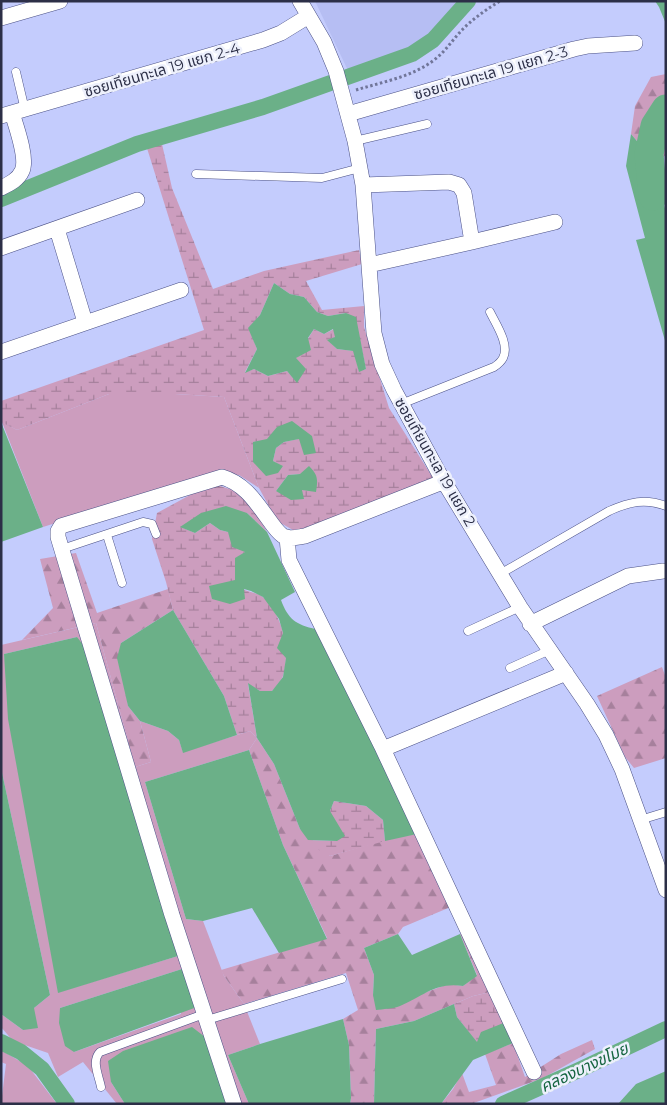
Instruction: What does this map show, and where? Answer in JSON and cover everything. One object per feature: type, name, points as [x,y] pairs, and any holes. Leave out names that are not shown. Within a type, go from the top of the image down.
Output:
[{"type":"street","points":[[1,18],[60,1]]},
{"type":"street","name":"ซอยเทียนทะเล 19 แยก 2","points":[[304,6],[324,42],[336,71],[355,141],[364,185],[374,333],[382,364],[401,404],[445,482],[530,624],[566,673],[606,734],[622,769],[666,890]]},
{"type":"street","name":"ซอยเทียนทะเล 19 แยก 2-4","points":[[13,113],[263,40],[280,33],[304,6]]},
{"type":"street","name":"ซอยเทียนทะเล 19 แยก 2-3","points":[[348,114],[566,51],[588,46],[635,42]]},
{"type":"street","points":[[1,188],[16,180],[23,170],[22,155],[13,113]]},
{"type":"street","points":[[364,185],[449,182],[459,185],[464,194],[472,242]]},
{"type":"street","points":[[1,248],[137,200]]},
{"type":"street","points":[[369,265],[556,222]]},
{"type":"street","points":[[57,229],[85,322]]},
{"type":"street","points":[[1,352],[181,290]]},
{"type":"street","points":[[234,1104],[172,915],[58,532],[61,526],[222,477],[232,480],[247,491],[277,530],[284,536],[305,536],[445,482]]},
{"type":"street","points":[[287,537],[289,560],[383,749],[534,1072]]},
{"type":"street","points":[[530,624],[628,576],[663,571]]},
{"type":"street","points":[[383,749],[566,673]]},
{"type":"lane","points":[[13,113],[16,72]]},
{"type":"lane","points":[[355,141],[427,124]]},
{"type":"lane","points":[[196,174],[322,178],[360,168]]},
{"type":"lane","points":[[401,404],[494,367],[503,358],[505,349],[503,340],[490,312]]},
{"type":"lane","points":[[500,574],[609,511],[627,503],[656,502],[666,506]]},
{"type":"lane","points":[[62,549],[143,522],[152,524],[156,534]]},
{"type":"lane","points":[[107,535],[122,583]]},
{"type":"lane","points":[[468,631],[520,607]]},
{"type":"lane","points":[[510,668],[550,650]]},
{"type":"lane","points":[[640,820],[666,812]]},
{"type":"lane","points":[[101,1087],[95,1061],[100,1052],[206,1017],[342,979]]},
{"type":"path","points":[[342,92],[415,72],[448,48],[462,30],[482,12],[500,1]]},
{"type":"shaded area","points":[[315,1],[477,1],[427,51],[352,79]]},
{"type":"shaded area","points":[[655,1],[666,1],[666,24],[659,7]]},
{"type":"shaded area","points":[[631,134],[657,165],[666,214],[666,344],[636,240],[645,238],[626,166]]},
{"type":"shaded area","points":[[274,283],[290,294],[304,297],[317,312],[328,316],[346,313],[356,317],[366,369],[359,372],[353,351],[337,349],[327,340],[335,337],[333,329],[324,334],[314,329],[308,338],[311,350],[296,358],[306,369],[297,383],[287,371],[268,376],[254,369],[245,373],[257,349],[248,328],[260,315]]},
{"type":"shaded area","points":[[292,421],[312,436],[316,453],[304,455],[299,439],[284,442],[276,448],[273,461],[283,466],[278,473],[266,476],[253,462],[253,442],[267,439],[277,427]]},
{"type":"shaded area","points":[[1,422],[43,527],[1,542]]},
{"type":"shaded area","points":[[309,466],[317,477],[316,492],[302,490],[304,499],[291,500],[276,491],[288,475],[300,474]]},
{"type":"shaded area","points":[[226,506],[247,513],[267,532],[295,592],[281,600],[284,607],[298,623],[316,629],[417,834],[385,841],[383,820],[366,806],[334,801],[330,811],[345,836],[337,841],[308,840],[300,829],[274,764],[257,738],[248,683],[260,691],[272,691],[283,677],[286,658],[277,648],[283,633],[279,619],[263,597],[251,591],[244,589],[245,599],[230,604],[212,599],[209,586],[235,580],[235,558],[245,552],[232,547],[228,532],[220,530],[210,523],[195,533],[180,527],[201,513]]},
{"type":"shaded area","points":[[173,610],[224,696],[237,735],[183,753],[179,740],[168,731],[140,721],[128,706],[117,658],[121,643]]},
{"type":"shaded area","points":[[77,637],[84,646],[178,956],[58,993],[8,719],[4,654]]},
{"type":"shaded area","points":[[249,750],[283,845],[327,939],[279,953],[252,908],[203,921],[186,919],[145,782]]},
{"type":"shaded area","points":[[1,768],[50,995],[34,1008],[38,1028],[23,1030],[1,1014]]},
{"type":"shaded area","points":[[398,934],[412,955],[460,934],[477,976],[463,986],[453,985],[437,988],[400,1006],[376,1010],[373,995],[374,975],[364,948]]},
{"type":"shaded area","points":[[182,969],[197,1007],[74,1052],[65,1046],[59,1023],[60,1008]]},
{"type":"shaded area","points":[[454,1004],[457,1017],[477,1042],[481,1032],[506,1022],[513,1043],[473,1060],[441,1104],[374,1104],[376,1029],[414,1021]]},
{"type":"shaded area","points":[[343,1019],[349,1045],[350,1104],[249,1104],[228,1055]]},
{"type":"shaded area","points":[[192,1027],[205,1037],[228,1104],[125,1104],[111,1082],[108,1061],[123,1051]]},
{"type":"shaded area","points":[[666,1071],[666,1104],[618,1104],[636,1084]]},
{"type":"green space","points":[[666,74],[666,154],[657,165],[631,134],[635,106],[651,77]]},
{"type":"green space","points":[[162,144],[172,188],[213,289],[264,271],[359,250],[362,264],[306,281],[322,310],[364,306],[364,327],[389,408],[433,478],[304,529],[293,530],[277,521],[259,488],[224,397],[175,394],[109,394],[17,430],[1,422],[1,401],[204,330],[146,145]],"holes":[[[274,283],[290,294],[304,297],[317,312],[328,316],[346,313],[361,345],[366,369],[359,371],[354,351],[337,349],[328,340],[336,337],[334,329],[324,334],[314,329],[296,358],[297,382],[287,371],[268,376],[254,369],[245,372],[257,349],[249,328],[260,315]],[[312,436],[284,442],[276,448],[273,461],[283,467],[253,462],[253,442]],[[300,474],[302,490],[276,491],[288,475]]]},
{"type":"green space","points":[[109,394],[175,394],[224,397],[259,488],[239,475],[210,474],[43,527],[2,422],[17,430]]},
{"type":"green space","points":[[217,485],[239,492],[253,507],[267,532],[247,513],[181,527],[195,533],[210,523],[220,530],[228,532],[246,552],[236,558],[235,580],[243,589],[262,596],[271,606],[284,634],[286,645],[283,676],[274,689],[272,691],[260,691],[248,684],[257,738],[250,731],[237,735],[224,696],[173,610],[152,539],[157,513],[201,489]]},
{"type":"green space","points":[[76,553],[97,613],[168,589],[173,610],[121,643],[128,706],[140,721],[151,762],[135,767],[96,623],[22,640],[53,608],[40,559]]},
{"type":"green space","points":[[96,623],[135,767],[151,762],[140,721],[168,731],[179,740],[183,752],[250,731],[257,738],[249,750],[145,782],[186,919],[203,921],[224,976],[244,1004],[260,1044],[228,1055],[249,1104],[228,1104],[111,1082],[125,1104],[117,1104],[83,1062],[58,1077],[48,1053],[13,1041],[1,1027],[1,1014],[23,1030],[34,1008],[50,995],[1,768],[1,645]],"holes":[[[77,637],[178,956],[59,992],[4,654]],[[182,969],[181,1014],[74,1052],[60,1008]]]},
{"type":"green space","points":[[662,667],[666,678],[666,758],[634,768],[625,757],[597,696]]},
{"type":"green space","points":[[257,738],[274,764],[300,829],[330,856],[392,838],[417,834],[453,906],[403,927],[398,934],[364,948],[374,975],[373,995],[424,993],[448,984],[463,986],[477,975],[460,934],[465,932],[491,992],[473,996],[414,1021],[376,1029],[374,1104],[350,1104],[349,1045],[343,1019],[358,1010],[346,973],[244,1004],[221,970],[327,938],[283,845],[249,750]]},
{"type":"green space","points":[[334,801],[366,806],[383,820],[385,841],[330,856],[315,848],[308,840],[337,841],[330,811]]},
{"type":"green space","points":[[491,992],[506,1022],[477,1043],[457,1017],[454,1004],[473,996]]},
{"type":"green space","points":[[592,1040],[595,1049],[543,1078],[471,1104],[441,1104],[453,1089],[462,1073],[469,1092],[496,1085],[485,1054],[513,1043],[525,1077],[561,1054]]},
{"type":"green space","points":[[1,1050],[28,1066],[57,1104],[1,1104],[6,1064],[1,1062]]},
{"type":"waterway","points":[[1,199],[137,144],[263,107],[412,54],[433,40],[468,1]]},
{"type":"waterway","points":[[653,196],[649,154],[655,126],[666,109]]},
{"type":"waterway","name":"คลองบางขโมย","points":[[503,1104],[666,1029]]},
{"type":"waterway","name":"คลองบางขโมย","points":[[1,1042],[21,1052],[42,1069],[67,1104]]}]
